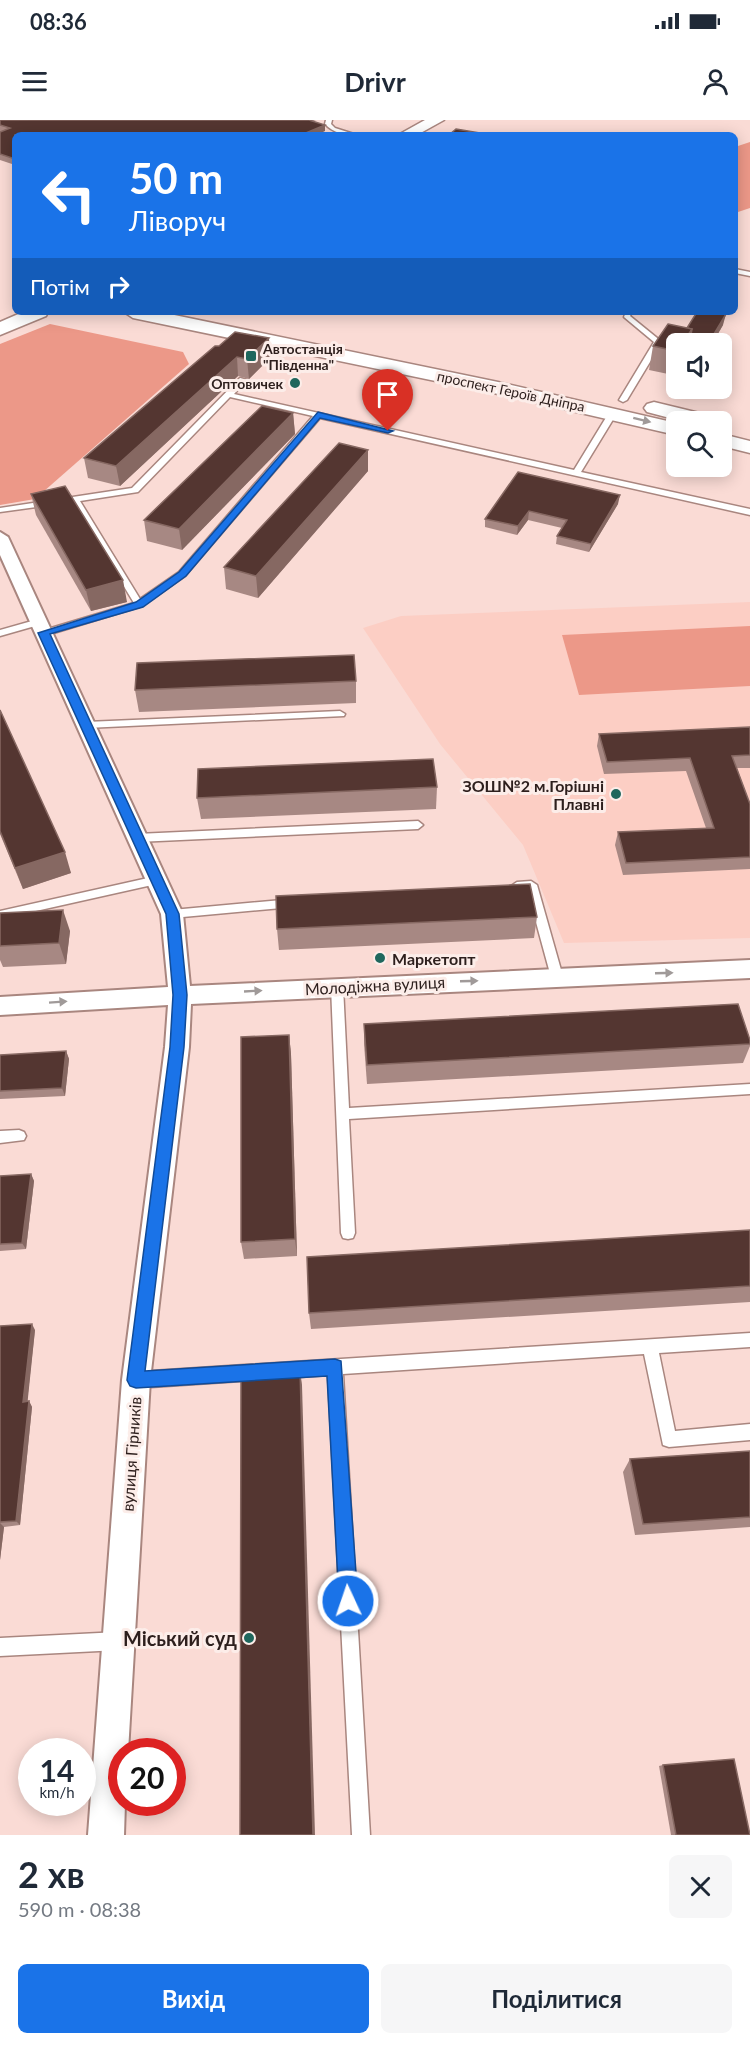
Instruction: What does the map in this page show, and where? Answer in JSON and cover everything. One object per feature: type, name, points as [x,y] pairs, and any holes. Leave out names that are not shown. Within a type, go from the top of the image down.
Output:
[{"type":"street","points":[[415,132],[437,120]]},
{"type":"street","points":[[0,321],[21,315]]},
{"type":"street","points":[[0,321],[25,315]]},
{"type":"street","points":[[0,329],[30,315]]},
{"type":"street","name":"проспект Героїв Дніпра","points":[[147,315],[666,415]]},
{"type":"street","name":"проспект Героїв Дніпра","points":[[215,315],[618,407],[666,425]]},
{"type":"street","points":[[732,426],[750,430]]},
{"type":"street","points":[[732,442],[750,447]]},
{"type":"street","name":"вулиця Гірників","points":[[0,537],[172,914],[180,995],[177,1047],[136,1380],[106,1835]]},
{"type":"street","name":"Молодіжна вулиця","points":[[0,1006],[337,986],[750,969]]},
{"type":"lane","points":[[328,120],[328,124],[333,129],[344,132]]},
{"type":"lane","points":[[576,473],[658,342],[627,315]]},
{"type":"lane","points":[[0,510],[135,490],[243,380]]},
{"type":"lane","points":[[229,395],[750,512]]},
{"type":"lane","points":[[0,633],[41,627],[139,604],[182,574],[318,415]]},
{"type":"lane","points":[[75,499],[139,604]]},
{"type":"lane","points":[[86,725],[340,714]]},
{"type":"lane","points":[[137,838],[418,825]]},
{"type":"lane","points":[[0,915],[157,880]]},
{"type":"lane","points":[[508,887],[531,885],[557,977]]},
{"type":"lane","points":[[172,914],[301,902]]},
{"type":"lane","points":[[337,986],[348,1233]]},
{"type":"lane","points":[[342,1114],[750,1089]]},
{"type":"lane","points":[[0,1137],[19,1136]]},
{"type":"lane","points":[[136,1380],[750,1340]]},
{"type":"lane","points":[[650,1347],[669,1438],[750,1432]]},
{"type":"lane","points":[[335,1367],[361,1835]]},
{"type":"lane","points":[[0,1647],[119,1641]]},
{"type":"shaded area","points":[[750,142],[750,208],[738,212],[738,146]]},
{"type":"shaded area","points":[[50,324],[183,352],[189,364],[35,499],[0,505],[0,344]]},
{"type":"shaded area","name":"ЗОШ№2 м.Горішні Плавні","points":[[750,602],[750,938],[564,943],[523,845],[440,744],[363,628],[401,616]]},
{"type":"shaded area","points":[[750,626],[750,686],[579,695],[562,635]]},
{"type":"building","points":[[0,120],[309,120],[325,125],[308,132],[12,132],[12,158],[0,154],[0,132],[10,128],[0,125]]},
{"type":"building","points":[[456,129],[474,132],[452,132]]},
{"type":"building","points":[[695,315],[725,315],[715,333],[691,333],[692,329],[687,328]]},
{"type":"building","points":[[668,324],[692,329],[689,333],[666,333],[666,349],[653,346]]},
{"type":"building","points":[[235,332],[269,338],[247,359],[237,357],[116,466],[84,458],[215,346],[219,346]]},
{"type":"building","points":[[262,406],[293,413],[179,529],[144,520]]},
{"type":"building","points":[[339,443],[368,450],[256,576],[224,567]]},
{"type":"building","points":[[518,472],[620,495],[591,544],[557,536],[567,520],[529,511],[518,526],[485,519]]},
{"type":"building","points":[[65,486],[123,580],[86,590],[31,494]]},
{"type":"building","points":[[354,655],[356,681],[135,690],[137,663]]},
{"type":"building","points":[[0,710],[65,852],[15,868],[0,831]]},
{"type":"building","points":[[750,727],[750,755],[732,756],[750,804],[750,857],[626,863],[618,832],[714,828],[690,758],[607,762],[599,734]]},
{"type":"building","points":[[433,759],[437,787],[197,798],[198,769]]},
{"type":"building","points":[[530,884],[537,917],[277,929],[276,896]]},
{"type":"building","points":[[63,910],[59,943],[0,946],[0,913]]},
{"type":"building","points":[[738,1004],[750,1044],[367,1065],[364,1024]]},
{"type":"building","points":[[289,1035],[295,1239],[241,1242],[241,1037]]},
{"type":"building","points":[[66,1051],[62,1088],[0,1091],[0,1055]]},
{"type":"building","points":[[31,1174],[22,1243],[0,1244],[0,1176]]},
{"type":"building","points":[[750,1230],[750,1286],[309,1313],[307,1257]]},
{"type":"building","points":[[32,1324],[23,1402],[29,1401],[16,1521],[0,1522],[0,1326]]},
{"type":"building","points":[[300,1370],[313,1835],[240,1835],[241,1373]]},
{"type":"building","points":[[750,1451],[750,1517],[643,1524],[630,1459]]},
{"type":"building","points":[[734,1759],[750,1835],[676,1835],[663,1765]]},
{"type":"place","name":"Автостанція \"Південна\"","points":[[251,356]]},
{"type":"place","name":"Оптовичек","points":[[295,383]]},
{"type":"place","name":"ЗОШ№2 м.Горішні Плавні","points":[[616,794]]},
{"type":"place","name":"Маркетопт","points":[[380,958]]},
{"type":"place","name":"Міський суд","points":[[249,1638]]},
{"type":"route","points":[[348,1601],[335,1367],[136,1380],[177,1047],[180,995],[172,914],[44,633],[139,604],[182,574],[318,415],[388,431]]}]
